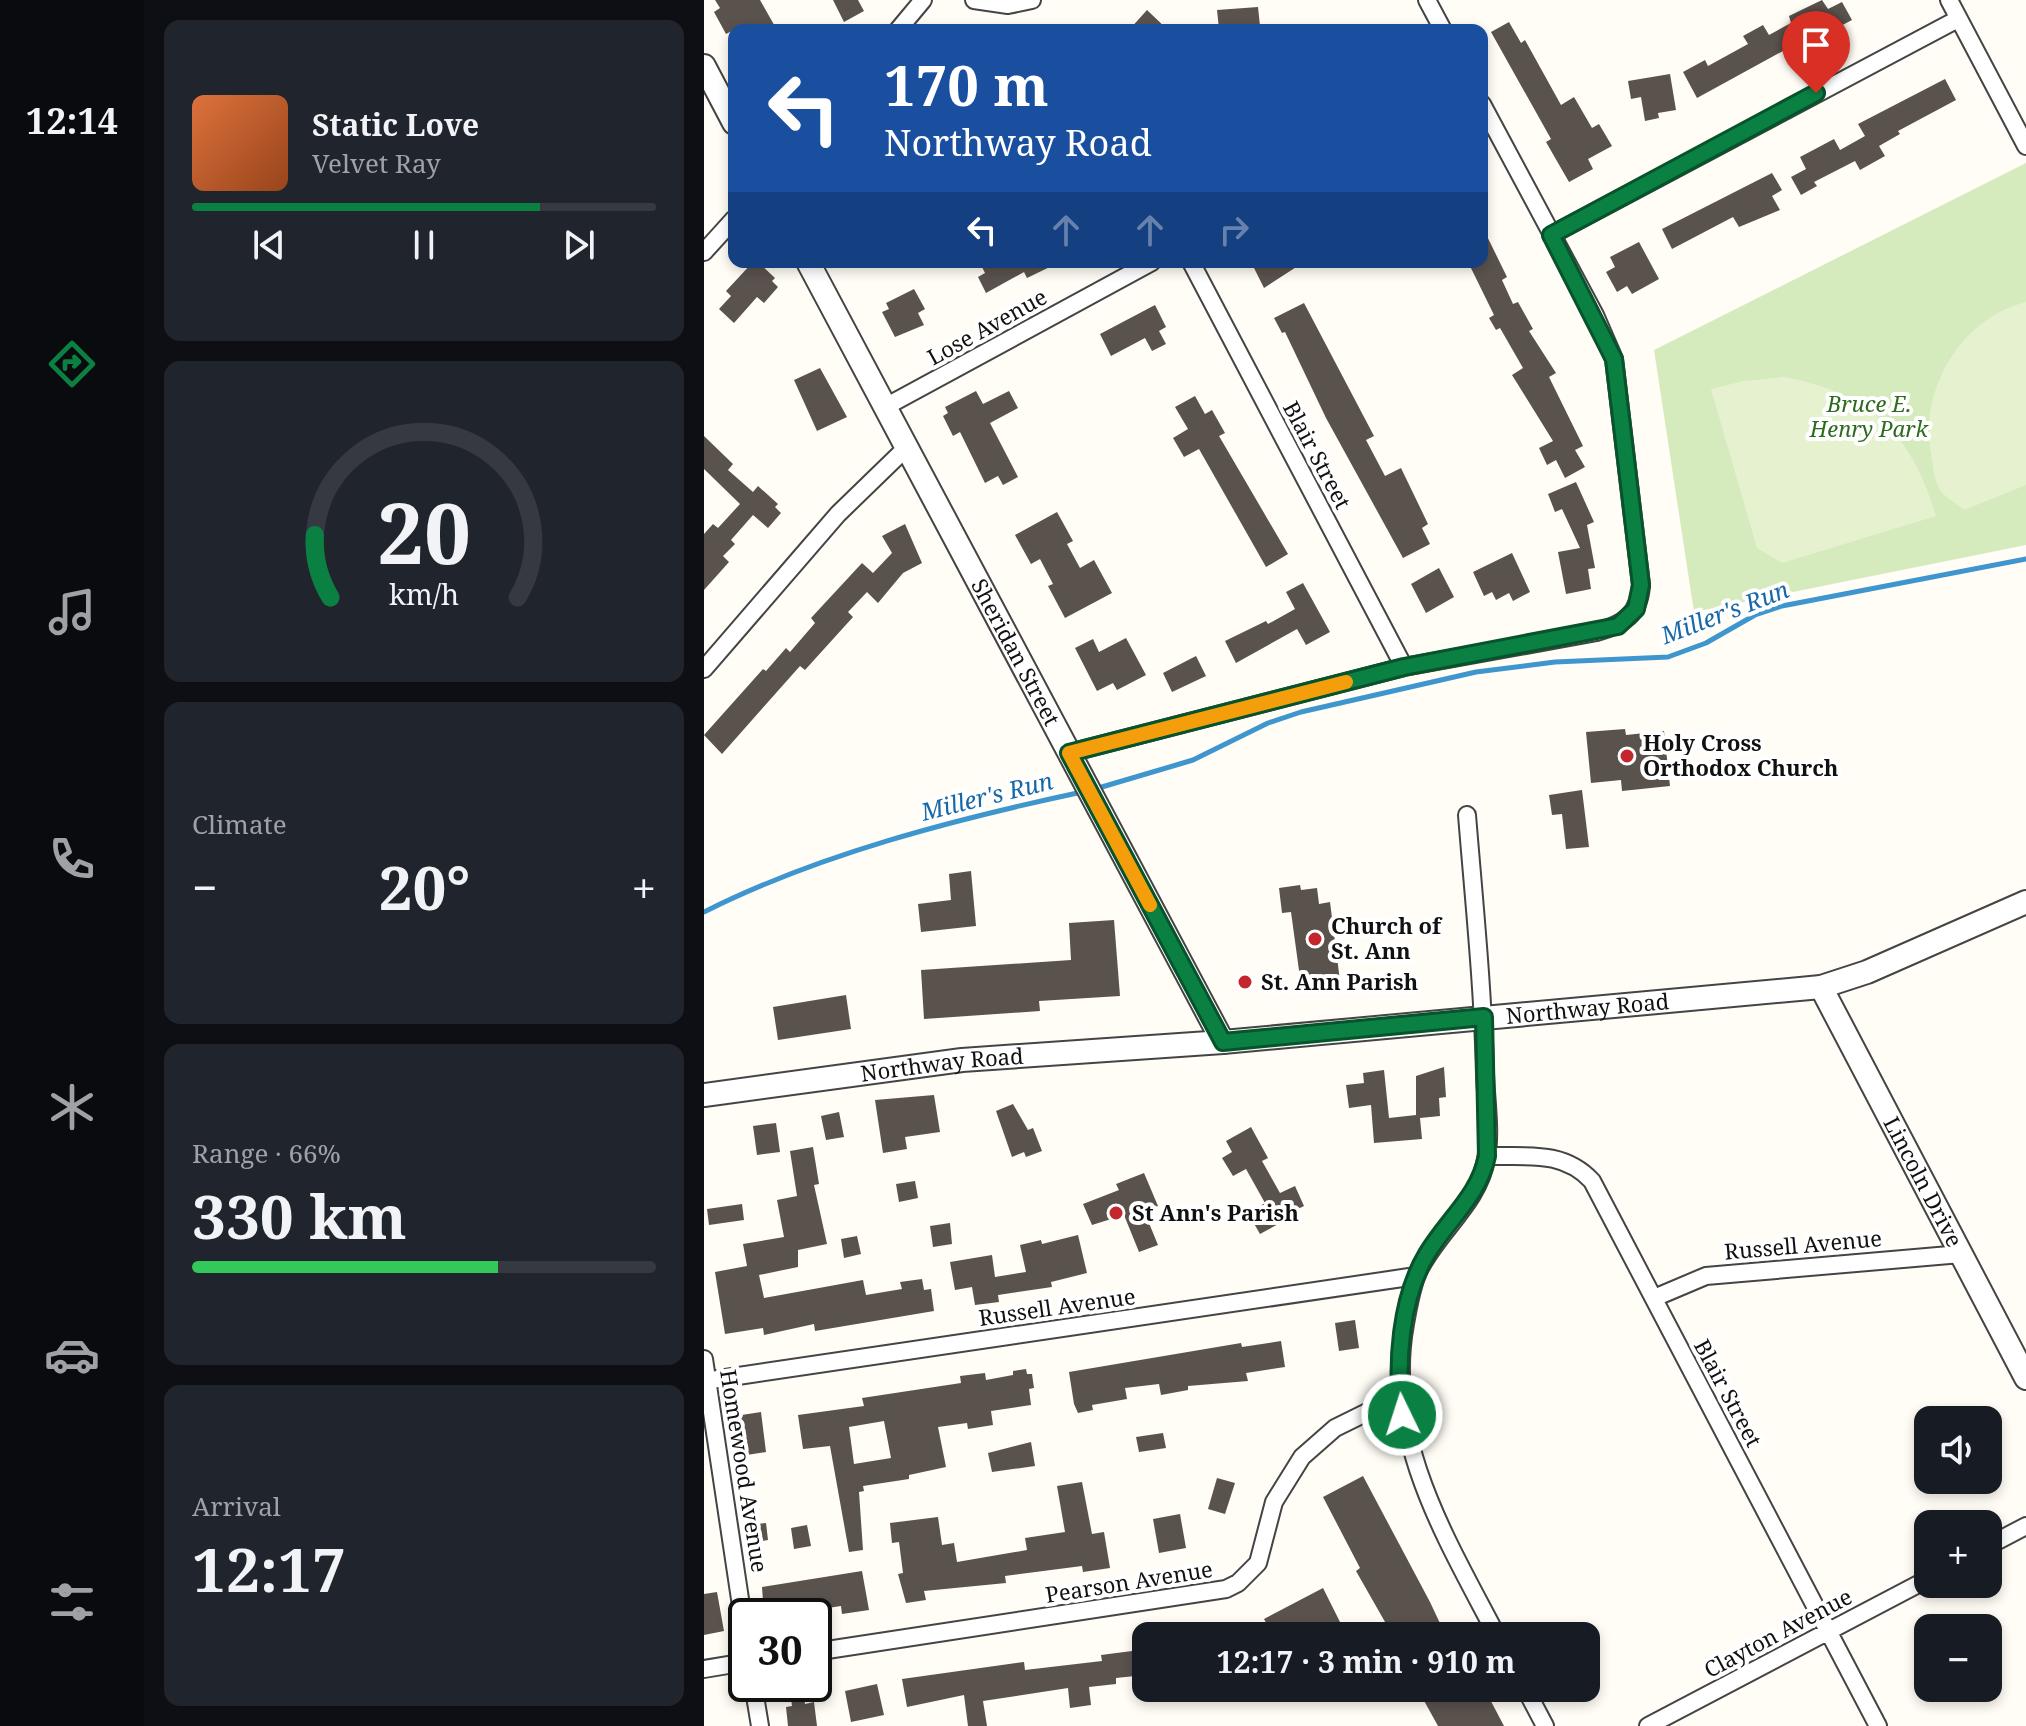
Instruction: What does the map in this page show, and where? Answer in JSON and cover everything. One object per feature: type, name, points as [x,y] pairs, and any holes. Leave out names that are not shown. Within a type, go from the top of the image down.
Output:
[{"type":"street","points":[[903,24],[923,0]]},
{"type":"street","points":[[974,0],[1008,5],[1032,0]]},
{"type":"street","points":[[1427,0],[1440,24]]},
{"type":"street","points":[[1949,0],[2026,146]]},
{"type":"street","points":[[1551,235],[1958,19]]},
{"type":"street","points":[[705,70],[728,112]]},
{"type":"street","points":[[1069,753],[1404,667],[1597,632],[1628,620],[1636,609],[1641,585],[1614,359],[1488,115]]},
{"type":"street","points":[[704,252],[728,226]]},
{"type":"street","name":"Sheridan Street","points":[[811,268],[1223,1042]]},
{"type":"street","name":"Lose Avenue","points":[[885,407],[1141,268]]},
{"type":"street","name":"Blair Street","points":[[1194,268],[1404,667]]},
{"type":"street","points":[[704,669],[838,514],[906,448]]},
{"type":"street","points":[[1467,815],[1484,1017],[1487,1156],[1476,1190],[1427,1253],[1416,1276],[1402,1339],[1400,1396],[1417,1472],[1453,1552],[1490,1622]]},
{"type":"street","name":"Northway Road","points":[[704,1095],[962,1060],[1223,1042],[1821,987],[1867,972],[2026,902]]},
{"type":"street","name":"Lincoln Drive","points":[[1821,987],[2026,1378]]},
{"type":"street","name":"Blair Street","points":[[1487,1156],[1561,1158],[1581,1169],[1592,1181],[1878,1726]]},
{"type":"street","name":"Russell Avenue","points":[[1654,1298],[1706,1276],[1961,1254]]},
{"type":"street","name":"Russell Avenue","points":[[706,1381],[1416,1276]]},
{"type":"street","name":"Homewood Avenue","points":[[704,1359],[740,1598]]},
{"type":"street","name":"Pearson Avenue","points":[[832,1649],[1226,1589],[1238,1583],[1258,1563],[1274,1502],[1302,1457],[1335,1428],[1400,1396]]},
{"type":"street","points":[[2002,1539],[2026,1526]]},
{"type":"street","name":"Clayton Avenue","points":[[1648,1726],[1914,1586]]},
{"type":"street","points":[[704,1669],[728,1665]]},
{"type":"street","points":[[756,1702],[760,1726]]},
{"type":"street","points":[[1532,1702],[1545,1726]]},
{"type":"green space","name":"Bruce E. Henry Park","points":[[2026,163],[2026,545],[1694,612],[1654,350]]},
{"type":"green space","points":[[2026,302],[2026,485],[1964,510],[1942,493],[1936,482],[1929,430],[1939,382],[1964,340],[2003,310]]},
{"type":"green space","points":[[1784,377],[1841,394],[1883,421],[1900,439],[1914,461],[1936,516],[1782,563],[1757,548],[1711,389],[1744,381]]},
{"type":"building","points":[[715,0],[760,0],[774,24],[728,24],[726,34],[714,12],[720,8]]},
{"type":"building","points":[[833,0],[858,0],[864,11],[844,22]]},
{"type":"building","points":[[1822,0],[1828,9],[1842,2],[1852,20],[1833,30],[1837,38],[1821,47],[1814,34],[1697,98],[1683,72],[1705,60],[1708,66],[1748,44],[1743,36],[1763,25],[1769,35],[1791,23],[1789,16]]},
{"type":"building","points":[[1258,7],[1260,24],[1218,24],[1217,10]]},
{"type":"building","points":[[1147,10],[1162,24],[1134,24]]},
{"type":"building","points":[[1509,22],[1521,43],[1525,40],[1561,105],[1574,97],[1592,128],[1599,124],[1612,146],[1588,159],[1593,169],[1569,182],[1546,142],[1551,139],[1491,32]]},
{"type":"building","points":[[1670,74],[1676,110],[1658,113],[1659,118],[1645,121],[1641,97],[1631,99],[1628,81]]},
{"type":"building","points":[[1945,79],[1956,100],[1898,131],[1900,134],[1879,146],[1885,156],[1860,170],[1855,161],[1814,182],[1817,186],[1801,195],[1791,177],[1806,169],[1800,157],[1834,139],[1840,150],[1865,136],[1858,124]]},
{"type":"building","points":[[1772,173],[1782,190],[1772,196],[1780,210],[1739,227],[1733,217],[1672,249],[1662,229]]},
{"type":"building","points":[[1488,238],[1507,277],[1502,280],[1513,304],[1518,302],[1533,329],[1529,331],[1556,373],[1549,377],[1583,446],[1575,450],[1585,467],[1565,478],[1556,460],[1547,465],[1539,448],[1553,441],[1512,375],[1523,368],[1500,328],[1496,330],[1489,318],[1494,315],[1471,268],[1488,268]]},
{"type":"building","points":[[1639,242],[1659,279],[1632,294],[1627,286],[1617,292],[1606,272],[1615,267],[1610,257]]},
{"type":"building","points":[[747,268],[764,268],[775,278],[772,281],[778,287],[764,303],[757,297],[734,323],[719,309],[731,296],[726,291]]},
{"type":"building","points":[[982,268],[1048,268],[1027,278],[1024,272],[986,293],[978,277],[985,273]]},
{"type":"building","points":[[1254,268],[1295,268],[1264,288]]},
{"type":"building","points":[[914,289],[925,309],[918,313],[924,325],[895,337],[882,312],[889,309],[886,303]]},
{"type":"building","points":[[1304,303],[1374,436],[1366,440],[1385,476],[1401,468],[1428,524],[1422,528],[1430,544],[1403,558],[1326,418],[1285,332],[1282,333],[1274,318]]},
{"type":"building","points":[[1155,305],[1166,327],[1159,331],[1166,344],[1152,351],[1145,338],[1111,356],[1100,334]]},
{"type":"building","points":[[820,368],[847,417],[817,431],[794,380]]},
{"type":"building","points":[[976,391],[983,404],[1009,391],[1018,408],[990,423],[1018,477],[1003,485],[998,476],[985,483],[960,432],[953,436],[943,416],[948,413],[945,407]]},
{"type":"building","points":[[1195,396],[1205,414],[1212,410],[1225,433],[1219,436],[1288,554],[1266,567],[1199,449],[1184,457],[1173,438],[1188,429],[1175,407]]},
{"type":"building","points":[[704,436],[733,464],[728,470],[753,492],[758,486],[778,504],[775,507],[781,513],[768,528],[753,515],[731,540],[735,544],[723,556],[729,562],[704,590],[704,534],[713,524],[718,528],[740,504],[704,469]]},
{"type":"building","points":[[1576,482],[1594,522],[1587,525],[1595,568],[1588,569],[1591,589],[1566,594],[1558,552],[1580,548],[1562,509],[1555,512],[1548,494]]},
{"type":"building","points":[[1057,512],[1073,541],[1067,544],[1080,568],[1094,560],[1112,593],[1065,618],[1048,586],[1053,584],[1040,559],[1031,564],[1015,535]]},
{"type":"building","points":[[905,524],[922,563],[903,573],[878,603],[867,592],[848,612],[853,617],[805,670],[800,666],[722,754],[704,735],[763,669],[766,671],[786,648],[790,652],[815,623],[811,618],[862,563],[873,573],[892,553],[882,536]]},
{"type":"building","points":[[1512,553],[1530,592],[1513,601],[1509,593],[1496,600],[1492,592],[1484,596],[1473,572]]},
{"type":"building","points":[[1439,568],[1454,597],[1426,613],[1411,584]]},
{"type":"building","points":[[1303,583],[1330,632],[1306,645],[1297,629],[1236,663],[1225,641],[1266,621],[1268,624],[1295,609],[1286,592]]},
{"type":"building","points":[[1126,638],[1146,675],[1117,690],[1113,683],[1097,691],[1075,648],[1093,639],[1099,652]]},
{"type":"building","points":[[1196,656],[1206,676],[1172,692],[1163,673]]},
{"type":"building","name":"Holy Cross Orthodox Church","points":[[1625,729],[1626,735],[1664,731],[1670,786],[1622,791],[1621,780],[1591,783],[1586,732]]},
{"type":"building","points":[[1582,790],[1589,847],[1566,849],[1562,814],[1552,815],[1549,795]]},
{"type":"building","points":[[971,871],[976,926],[921,932],[918,904],[951,900],[949,874]]},
{"type":"building","name":"Church of St. Ann","points":[[1300,885],[1301,890],[1317,888],[1319,904],[1330,902],[1340,981],[1301,985],[1291,912],[1282,913],[1279,888]]},
{"type":"building","points":[[1114,920],[1120,996],[1039,1001],[1040,1011],[924,1019],[921,970],[1071,960],[1069,923]]},
{"type":"building","points":[[846,995],[851,1029],[778,1040],[773,1007]]},
{"type":"building","points":[[1444,1067],[1446,1097],[1439,1098],[1440,1116],[1420,1118],[1422,1139],[1374,1143],[1371,1105],[1349,1108],[1346,1085],[1364,1083],[1363,1073],[1384,1070],[1389,1118],[1416,1115],[1416,1076]]},
{"type":"building","points":[[934,1095],[940,1132],[905,1137],[907,1149],[883,1153],[875,1100]]},
{"type":"building","points":[[1013,1104],[1028,1130],[1033,1128],[1042,1151],[1026,1157],[1024,1152],[1012,1157],[996,1111]]},
{"type":"building","points":[[839,1112],[844,1137],[826,1140],[821,1116]]},
{"type":"building","points":[[776,1123],[780,1152],[757,1155],[753,1126]]},
{"type":"building","points":[[1251,1127],[1268,1158],[1262,1161],[1280,1193],[1295,1186],[1304,1206],[1277,1219],[1280,1223],[1260,1234],[1248,1213],[1265,1203],[1246,1169],[1233,1176],[1222,1158],[1232,1152],[1226,1141]]},
{"type":"building","points":[[813,1147],[819,1184],[814,1185],[827,1244],[798,1250],[798,1267],[759,1275],[764,1298],[863,1280],[866,1295],[902,1289],[900,1282],[922,1279],[924,1290],[931,1289],[934,1311],[815,1331],[814,1324],[764,1335],[763,1328],[725,1334],[715,1272],[747,1266],[743,1244],[784,1237],[777,1200],[797,1196],[790,1151]]},
{"type":"building","name":"St Ann's Parish","points":[[1144,1173],[1158,1206],[1144,1211],[1158,1245],[1139,1252],[1124,1215],[1092,1225],[1083,1204],[1119,1190],[1116,1184]]},
{"type":"building","points":[[915,1181],[918,1198],[899,1202],[896,1184]]},
{"type":"building","points":[[742,1204],[744,1220],[709,1225],[707,1209]]},
{"type":"building","points":[[950,1223],[952,1244],[933,1247],[930,1226]]},
{"type":"building","points":[[1078,1235],[1087,1273],[1051,1282],[1052,1287],[998,1295],[999,1302],[975,1305],[972,1287],[955,1290],[950,1262],[992,1255],[995,1277],[1026,1272],[1020,1245],[1041,1240],[1042,1244]]},
{"type":"building","points":[[857,1236],[861,1254],[844,1258],[841,1239]]},
{"type":"building","points":[[1355,1320],[1359,1348],[1339,1351],[1335,1323]]},
{"type":"building","points":[[1281,1341],[1285,1367],[1246,1373],[1248,1381],[1188,1386],[1188,1390],[1161,1395],[1159,1384],[1125,1388],[1127,1399],[1092,1405],[1093,1410],[1078,1413],[1074,1404],[1069,1372],[1241,1343],[1242,1347]]},
{"type":"building","points":[[1026,1369],[1027,1374],[1032,1374],[1034,1388],[1029,1389],[1031,1405],[991,1411],[993,1425],[968,1429],[967,1423],[938,1427],[946,1467],[909,1475],[909,1479],[863,1486],[864,1491],[859,1492],[863,1550],[849,1552],[830,1446],[803,1449],[798,1415],[864,1406],[862,1398],[961,1383],[960,1376],[985,1373],[986,1380],[1013,1375],[1013,1371]],"holes":[[[884,1421],[891,1458],[854,1464],[849,1427]]]},
{"type":"building","points":[[761,1412],[766,1452],[747,1455],[745,1444],[739,1444],[735,1416]]},
{"type":"building","points":[[1163,1433],[1166,1448],[1139,1452],[1136,1437]]},
{"type":"building","points":[[1031,1442],[1035,1466],[992,1472],[988,1453]]},
{"type":"building","points":[[1363,1476],[1439,1622],[1385,1622],[1356,1571],[1360,1568],[1323,1497]]},
{"type":"building","points":[[1217,1478],[1235,1483],[1225,1514],[1208,1509]]},
{"type":"building","points":[[1082,1482],[1092,1534],[1104,1532],[1110,1568],[1083,1572],[1082,1566],[1005,1576],[1006,1583],[924,1591],[926,1600],[906,1603],[898,1574],[903,1573],[899,1542],[892,1543],[890,1523],[938,1517],[942,1545],[954,1543],[957,1562],[1027,1550],[1025,1538],[1065,1532],[1057,1486]]},
{"type":"building","points":[[1180,1514],[1186,1548],[1159,1553],[1153,1519]]},
{"type":"building","points":[[766,1523],[768,1540],[750,1543],[748,1525]]},
{"type":"building","points":[[807,1525],[811,1546],[794,1549],[791,1528]]},
{"type":"building","points":[[862,1571],[869,1610],[842,1614],[841,1606],[832,1607],[832,1598],[763,1598],[762,1587]]},
{"type":"building","points":[[1323,1588],[1340,1622],[1266,1622],[1264,1619]]},
{"type":"building","points":[[717,1592],[724,1631],[704,1635],[704,1594]]},
{"type":"building","points":[[1132,1651],[1132,1676],[1116,1678],[1116,1684],[1089,1687],[1091,1705],[1070,1708],[1068,1688],[983,1701],[987,1726],[968,1726],[964,1695],[907,1707],[902,1679],[1024,1662],[1025,1670],[1102,1661],[1101,1655]]},
{"type":"building","points":[[877,1684],[884,1715],[851,1722],[845,1691]]},
{"type":"building","points":[[791,1702],[814,1702],[817,1726],[788,1726],[786,1707],[792,1706]]},
{"type":"building","points":[[1425,1702],[1491,1702],[1504,1726],[1438,1726]]},
{"type":"waterway","name":"Miller's Run","points":[[1095,789],[1193,760],[1268,723],[1301,712],[1476,672],[1555,662],[1668,657],[1706,643],[1755,615],[1782,606],[2026,559]]},
{"type":"waterway","name":"Miller's Run","points":[[704,912],[794,873],[889,840],[1082,792]]},
{"type":"slow traffic","points":[[1150,905],[1069,753],[1346,682]]},
{"type":"place","name":"Holy Cross Orthodox Church","points":[[1627,756]]},
{"type":"place","name":"Church of St. Ann","points":[[1315,939]]},
{"type":"place","name":"St. Ann Parish","points":[[1245,982]]},
{"type":"place","name":"St Ann's Parish","points":[[1116,1213]]},
{"type":"route","points":[[1402,1415],[1399,1371],[1402,1339],[1416,1276],[1427,1253],[1476,1190],[1487,1156],[1484,1017],[1223,1042],[1069,753],[1404,667],[1597,632],[1628,620],[1640,600],[1641,585],[1614,359],[1595,315],[1551,235],[1816,93]]}]
